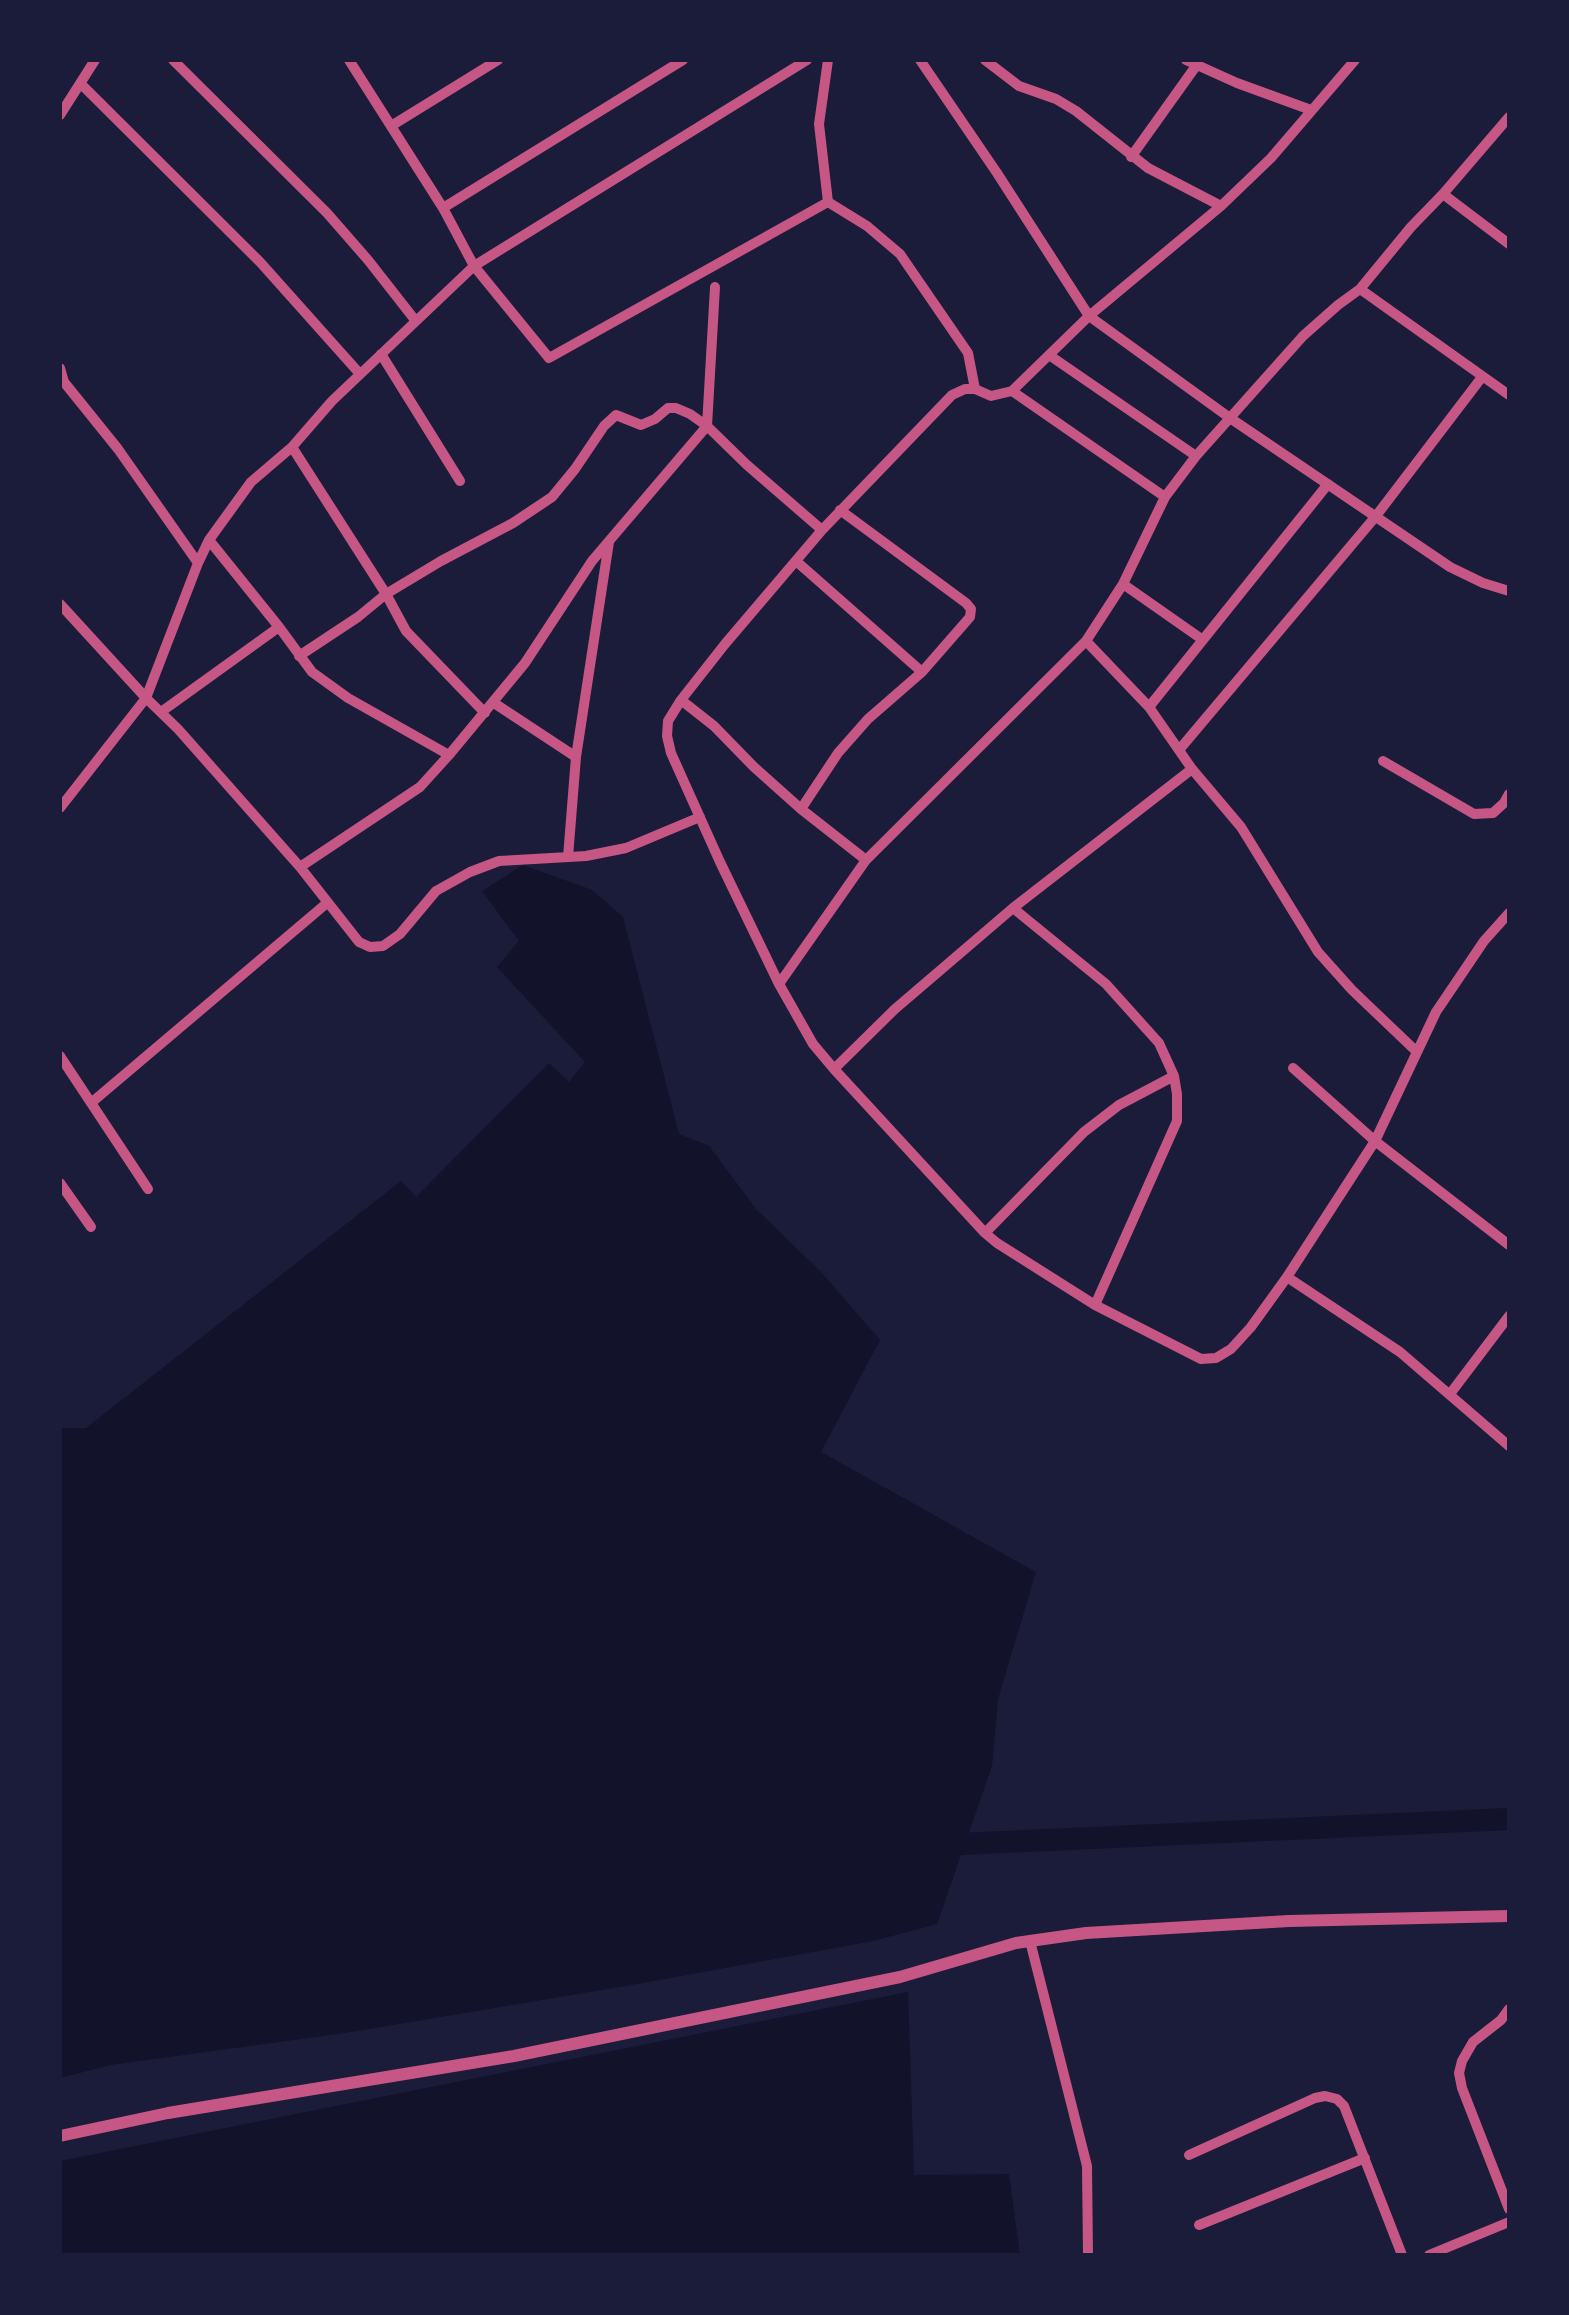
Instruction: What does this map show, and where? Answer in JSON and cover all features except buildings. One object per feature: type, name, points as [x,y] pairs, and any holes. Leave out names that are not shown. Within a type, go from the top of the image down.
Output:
[{"type":"street","points":[[60,114],[96,60]]},
{"type":"street","points":[[172,60],[327,214],[415,320]]},
{"type":"street","points":[[349,60],[443,208],[474,266],[549,358],[828,202]]},
{"type":"street","points":[[390,126],[498,60]]},
{"type":"street","points":[[443,208],[683,60]]},
{"type":"street","points":[[60,808],[146,698],[209,540],[251,482],[474,266],[807,60]]},
{"type":"street","points":[[828,60],[819,124],[828,202]]},
{"type":"street","points":[[920,60],[1089,316],[1230,418],[1450,567],[1483,583],[1508,588]]},
{"type":"street","points":[[984,60],[1019,86],[1056,99],[1076,112],[1148,168],[1220,206]]},
{"type":"street","points":[[1355,60],[1270,158],[1220,206],[1089,316],[1012,391],[991,396],[965,389],[952,395],[796,560],[681,700],[668,720],[666,736],[779,984],[814,1044],[834,1069],[985,1233],[1095,1305],[1201,1358],[1216,1358],[1231,1349],[1287,1277],[1375,1141],[1436,1012],[1507,917]]},
{"type":"street","points":[[1131,157],[1191,63],[1311,110]]},
{"type":"street","points":[[81,84],[260,262],[360,374]]},
{"type":"street","points":[[779,984],[866,860],[1086,641],[1123,584],[1166,497],[1196,456],[1303,336],[1360,289],[1509,117]]},
{"type":"street","points":[[1442,194],[1509,244]]},
{"type":"street","points":[[828,202],[867,226],[900,254],[968,353],[975,389]]},
{"type":"street","points":[[300,868],[420,786],[450,755],[525,663],[592,561],[708,426],[715,287]]},
{"type":"street","points":[[1360,289],[1509,394]]},
{"type":"street","points":[[381,354],[460,482]]},
{"type":"street","points":[[1049,355],[1196,456]]},
{"type":"street","points":[[60,368],[64,382],[118,449],[198,563]]},
{"type":"street","points":[[1179,750],[1376,516],[1482,376]]},
{"type":"street","points":[[1012,391],[1166,497]]},
{"type":"street","points":[[299,656],[386,594],[552,497],[604,426],[616,416],[648,424],[668,408],[676,408],[708,426],[822,530]]},
{"type":"street","points":[[292,446],[406,631],[485,712]]},
{"type":"street","points":[[1149,706],[1328,484]]},
{"type":"street","points":[[801,808],[858,730],[922,672],[970,617],[971,608],[959,597],[840,510]]},
{"type":"street","points":[[209,540],[312,672],[348,698],[450,755]]},
{"type":"street","points":[[568,857],[576,757],[610,541]]},
{"type":"street","points":[[796,560],[922,672]]},
{"type":"street","points":[[1123,584],[1202,640]]},
{"type":"street","points":[[60,604],[300,868],[359,942],[370,948],[383,946],[400,934],[436,890],[470,872],[499,861],[586,856],[626,848],[700,817]]},
{"type":"street","points":[[161,712],[279,626]]},
{"type":"street","points":[[1086,641],[1149,706],[1192,769],[1241,827],[1318,952],[1418,1052]]},
{"type":"street","points":[[681,700],[801,808],[866,860]]},
{"type":"street","points":[[494,703],[576,757]]},
{"type":"street","points":[[1382,761],[1474,814],[1493,812],[1509,794]]},
{"type":"street","points":[[834,1069],[895,1009],[1013,908],[1192,769]]},
{"type":"street","points":[[91,1103],[327,904]]},
{"type":"street","points":[[1013,908],[1106,984],[1160,1044],[1178,1094],[1177,1120],[1095,1305]]},
{"type":"street","points":[[60,1056],[148,1189]]},
{"type":"street","points":[[1293,1068],[1375,1141],[1509,1245]]},
{"type":"street","points":[[985,1233],[1084,1132],[1119,1105],[1174,1076]]},
{"type":"street","points":[[60,1183],[91,1227]]},
{"type":"street","points":[[1287,1277],[1400,1352],[1509,1446]]},
{"type":"street","points":[[1450,1394],[1508,1319]]},
{"type":"street","points":[[60,2136],[168,2112],[552,2048],[900,1977],[1016,1942],[1086,1933],[1289,1921],[1509,1916]]},
{"type":"street","points":[[1030,1941],[1087,2166],[1088,2255]]},
{"type":"street","points":[[1509,2009],[1502,2020],[1474,2042],[1459,2073],[1509,2209]]},
{"type":"street","points":[[1189,2155],[1315,2098],[1337,2099],[1344,2106],[1366,2158],[1402,2255]]},
{"type":"street","points":[[1200,2224],[1366,2158]]},
{"type":"street","points":[[1429,2255],[1509,2222]]},
{"type":"shaded area","points":[[523,865],[592,890],[623,917],[679,1134],[709,1146],[756,1209],[821,1272],[880,1340],[821,1452],[1036,1572],[998,1699],[992,1766],[937,1924],[873,1941],[637,1984],[345,2033],[110,2065],[60,2078],[60,1428],[86,1428],[401,1181],[416,1197],[549,1063],[569,1082],[585,1062],[497,967],[519,941],[482,891]]},
{"type":"shaded area","points":[[908,1992],[914,2175],[1009,2174],[1020,2255],[60,2255],[60,2161]]},
{"type":"waterway","points":[[938,1845],[1509,1819]]}]
